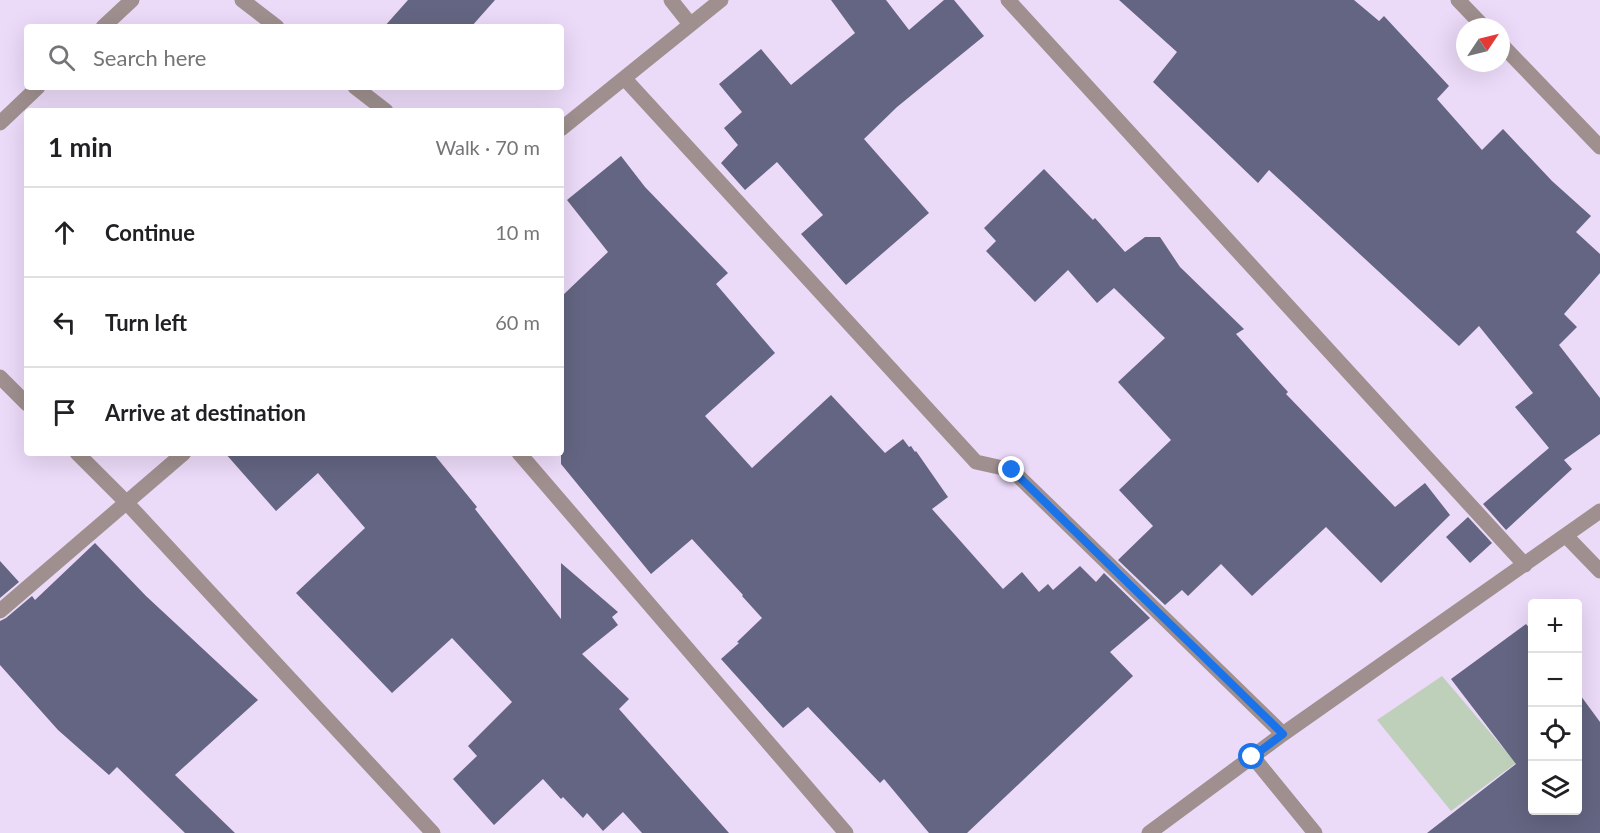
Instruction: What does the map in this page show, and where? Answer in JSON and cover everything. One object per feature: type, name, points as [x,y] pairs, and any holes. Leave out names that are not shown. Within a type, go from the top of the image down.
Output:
[{"type":"street","points":[[106,24],[132,0]]},
{"type":"street","points":[[243,0],[274,24]]},
{"type":"street","points":[[671,0],[690,24]]},
{"type":"street","points":[[564,127],[721,0]]},
{"type":"street","points":[[1008,0],[1525,565]]},
{"type":"street","points":[[1458,0],[1475,18]]},
{"type":"street","points":[[1510,53],[1600,147]]},
{"type":"street","points":[[625,79],[976,462],[1012,470],[1283,734]]},
{"type":"street","points":[[0,123],[35,90]]},
{"type":"street","points":[[359,90],[382,108]]},
{"type":"street","points":[[0,377],[24,401]]},
{"type":"street","points":[[80,456],[126,502],[433,833]]},
{"type":"street","points":[[0,611],[180,456]]},
{"type":"street","points":[[522,456],[846,833]]},
{"type":"street","points":[[1149,833],[1283,734],[1600,511]]},
{"type":"street","points":[[1566,536],[1600,571]]},
{"type":"street","points":[[1252,757],[1315,833]]},
{"type":"green space","points":[[1442,676],[1516,763],[1451,811],[1377,720]]},
{"type":"building","points":[[408,0],[495,0],[474,24],[387,24]]},
{"type":"building","points":[[831,0],[886,0],[909,30],[944,0],[954,0],[984,36],[897,107],[864,139],[929,213],[846,285],[801,234],[823,215],[777,162],[745,190],[721,163],[738,145],[724,128],[742,112],[719,84],[761,49],[791,85],[855,33]]},
{"type":"building","points":[[1119,0],[1354,0],[1379,21],[1384,16],[1449,86],[1437,99],[1482,150],[1503,129],[1552,181],[1591,216],[1576,232],[1600,254],[1600,273],[1564,314],[1577,327],[1559,345],[1600,398],[1600,434],[1564,460],[1572,469],[1506,530],[1483,504],[1549,448],[1515,407],[1533,393],[1479,326],[1459,346],[1269,170],[1258,183],[1153,82],[1177,52]]},
{"type":"building","points":[[621,156],[645,187],[728,273],[716,284],[775,353],[705,416],[752,468],[831,395],[885,453],[903,439],[909,447],[911,446],[916,451],[948,497],[932,509],[1003,589],[1022,572],[1039,592],[1048,584],[1053,590],[1080,566],[1096,582],[1104,573],[1150,618],[1110,652],[1133,676],[967,833],[929,833],[884,779],[880,783],[808,707],[783,728],[721,659],[762,618],[743,595],[692,539],[651,574],[561,464],[561,456],[564,456],[564,294],[608,252],[567,200]]},
{"type":"building","points":[[1044,169],[1093,220],[1095,218],[1125,252],[1145,237],[1160,237],[1180,267],[1244,329],[1236,334],[1288,392],[1286,394],[1395,507],[1425,483],[1450,515],[1381,583],[1326,527],[1252,596],[1221,564],[1188,596],[1182,590],[1165,605],[1118,560],[1153,526],[1119,490],[1171,440],[1118,382],[1165,338],[1114,288],[1097,303],[1068,270],[1035,302],[986,251],[996,241],[984,228]]},
{"type":"building","points":[[228,456],[435,456],[561,619],[561,563],[618,612],[612,617],[618,625],[582,654],[629,699],[619,709],[729,833],[642,833],[623,812],[603,831],[587,813],[583,818],[563,797],[561,799],[543,779],[494,825],[453,779],[477,756],[468,746],[512,702],[452,638],[392,693],[296,593],[365,528],[318,473],[276,511]]},
{"type":"building","points":[[1468,517],[1492,543],[1470,563],[1446,537]]},
{"type":"building","points":[[95,543],[146,596],[258,700],[175,775],[235,833],[185,833],[117,767],[109,775],[58,730],[0,665],[0,621],[32,596],[35,600]]},
{"type":"building","points":[[0,561],[19,582],[0,598]]},
{"type":"building","points":[[1526,624],[1528,626],[1528,815],[1582,815],[1582,697],[1600,722],[1600,833],[1427,833],[1516,764],[1451,679]]},
{"type":"route","points":[[1012,470],[1283,734],[1252,757]]}]
